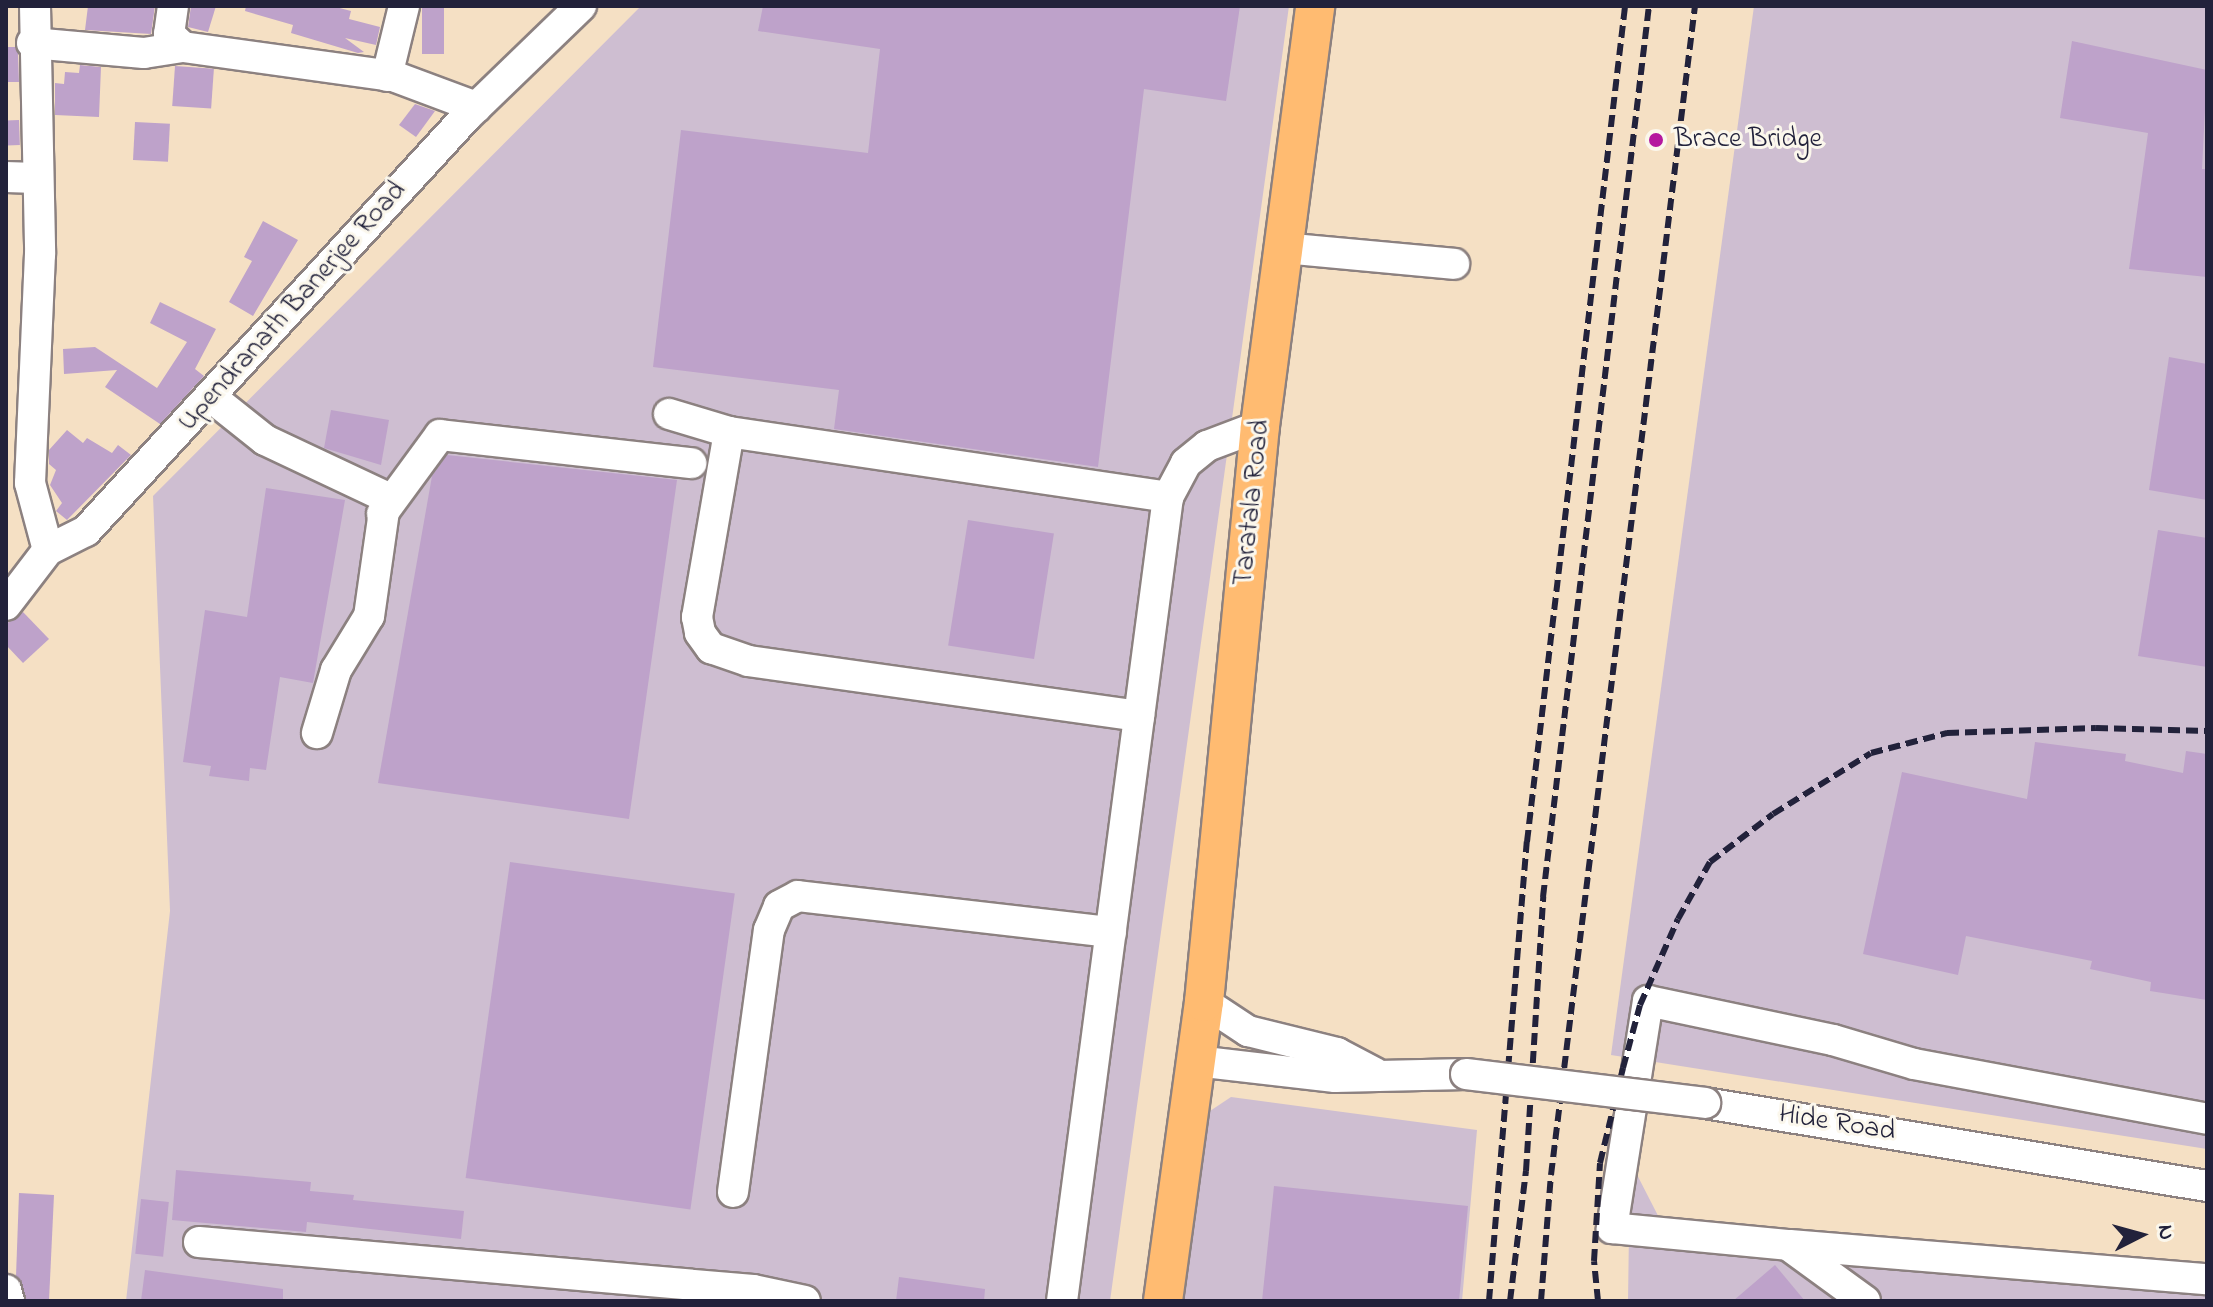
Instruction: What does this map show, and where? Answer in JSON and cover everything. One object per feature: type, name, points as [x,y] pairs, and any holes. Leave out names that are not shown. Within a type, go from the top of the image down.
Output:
[{"type":"main road","name":"Taratala Road","points":[[1163,1301],[1204,1002],[1260,426],[1315,6]]},
{"type":"street","points":[[35,6],[32,43],[40,254],[18,483],[48,550]]},
{"type":"street","points":[[173,6],[169,34],[183,47]]},
{"type":"street","points":[[387,76],[404,6]]},
{"type":"street","name":"Upendranath Banerjee Road","points":[[6,605],[48,550],[86,531],[476,107],[581,6]]},
{"type":"street","points":[[32,43],[144,53],[183,47],[387,76],[476,107]]},
{"type":"street","points":[[6,177],[37,178]]},
{"type":"street","points":[[1283,248],[1454,264]]},
{"type":"street","points":[[211,397],[265,440],[383,493],[369,616],[336,670],[317,733]]},
{"type":"street","points":[[669,414],[729,432],[1168,497]]},
{"type":"street","points":[[1062,1301],[1168,497],[1186,463],[1207,446],[1260,426]]},
{"type":"street","points":[[729,432],[697,617],[700,633],[711,648],[748,661],[1139,716]]},
{"type":"street","points":[[382,514],[440,435],[691,463]]},
{"type":"street","points":[[733,1192],[769,930],[779,906],[798,896],[841,899],[1111,932]]},
{"type":"street","points":[[2207,1119],[1914,1064],[1833,1040],[1648,1001],[1612,1228],[2207,1279]]},
{"type":"street","points":[[1204,1002],[1248,1031],[1337,1053],[1375,1073]]},
{"type":"street","name":"Hide Road","points":[[1196,1061],[1335,1077],[1375,1073],[1466,1074],[1705,1103],[2207,1186]]},
{"type":"street","points":[[199,1242],[753,1290],[805,1301]]},
{"type":"street","points":[[1788,1245],[1865,1301]]},
{"type":"street","points":[[6,1290],[9,1301]]},
{"type":"shaded area","points":[[641,6],[1289,6],[1110,1301],[126,1301],[170,911],[153,496]]},
{"type":"shaded area","points":[[1754,6],[2207,6],[2207,1149],[1611,1055]]},
{"type":"shaded area","points":[[1231,1097],[1477,1130],[1462,1301],[1177,1301],[1201,1117]]},
{"type":"shaded area","points":[[1630,1161],[1672,1243],[2207,1295],[2207,1301],[1628,1301]]},
{"type":"building","points":[[88,6],[155,6],[151,34],[85,30]]},
{"type":"building","points":[[191,6],[216,6],[208,32],[188,27]]},
{"type":"building","points":[[246,6],[332,6],[351,11],[349,19],[380,27],[376,45],[345,38],[364,52],[358,53],[291,33],[293,25],[245,11]]},
{"type":"building","points":[[422,6],[444,6],[444,54],[422,54]]},
{"type":"building","points":[[763,6],[1240,6],[1226,101],[1144,89],[1098,467],[834,429],[839,390],[653,367],[681,130],[868,153],[880,49],[758,31]]},
{"type":"building","points":[[2072,41],[2207,70],[2202,169],[2207,169],[2207,277],[2129,269],[2148,133],[2060,118]]},
{"type":"building","points":[[6,47],[15,47],[18,53],[19,82],[6,82]]},
{"type":"building","points":[[80,65],[101,67],[99,117],[55,115],[55,83],[64,84],[65,72],[79,73]]},
{"type":"building","points":[[175,66],[214,69],[211,109],[172,106]]},
{"type":"building","points":[[415,104],[435,111],[416,137],[399,125]]},
{"type":"building","points":[[6,120],[19,120],[20,145],[7,145]]},
{"type":"building","points":[[135,122],[170,124],[168,162],[133,160]]},
{"type":"building","points":[[263,221],[298,240],[253,316],[229,302],[252,261],[244,257]]},
{"type":"building","points":[[160,302],[216,329],[195,369],[204,376],[160,424],[105,387],[117,370],[64,374],[63,349],[95,347],[157,388],[187,342],[150,323]]},
{"type":"building","points":[[2169,357],[2207,364],[2207,500],[2149,490]]},
{"type":"building","points":[[331,410],[389,420],[381,465],[324,448]]},
{"type":"building","points":[[67,430],[83,443],[87,438],[112,453],[118,445],[131,455],[67,520],[56,511],[62,503],[50,485],[56,470],[49,464],[49,450]]},
{"type":"building","points":[[447,455],[677,480],[629,819],[378,783],[432,476]]},
{"type":"building","points":[[266,488],[345,500],[313,683],[280,677],[266,770],[250,768],[249,781],[209,776],[211,766],[183,762],[205,610],[247,617]]},
{"type":"building","points":[[968,520],[1054,534],[1034,659],[948,645]]},
{"type":"building","points":[[2158,530],[2207,538],[2207,667],[2138,656]]},
{"type":"building","points":[[23,612],[49,639],[23,663],[6,645],[6,624]]},
{"type":"building","points":[[2035,742],[2126,754],[2125,761],[2183,773],[2186,751],[2207,754],[2207,1000],[2150,991],[2151,982],[2090,969],[2092,961],[1966,936],[1958,975],[1863,954],[1902,772],[2027,799]]},
{"type":"building","points":[[510,862],[735,894],[690,1209],[466,1178]]},
{"type":"building","points":[[176,1170],[311,1182],[310,1191],[354,1195],[353,1200],[464,1211],[461,1239],[307,1222],[306,1232],[172,1220]]},
{"type":"building","points":[[1274,1186],[1468,1206],[1459,1301],[1262,1301]]},
{"type":"building","points":[[19,1193],[54,1195],[49,1301],[26,1301],[16,1276]]},
{"type":"building","points":[[141,1199],[169,1202],[163,1257],[135,1254]]},
{"type":"building","points":[[1775,1265],[1805,1301],[1733,1301]]},
{"type":"building","points":[[145,1270],[283,1289],[283,1301],[141,1301]]},
{"type":"building","points":[[899,1277],[985,1289],[984,1301],[896,1301]]},
{"type":"railway","points":[[1489,1301],[1527,842],[1625,6]]},
{"type":"railway","points":[[1510,1301],[1526,1171],[1543,897],[1649,6]]},
{"type":"railway","points":[[1541,1301],[1551,1175],[1695,6]]},
{"type":"railway","points":[[1598,1301],[1594,1261],[1600,1163],[1623,1068],[1640,1005],[1678,919],[1710,862],[1773,814],[1871,753],[1947,733],[2096,728],[2207,731]]},
{"type":"place","name":"Brace Bridge","points":[[1656,140]]}]
